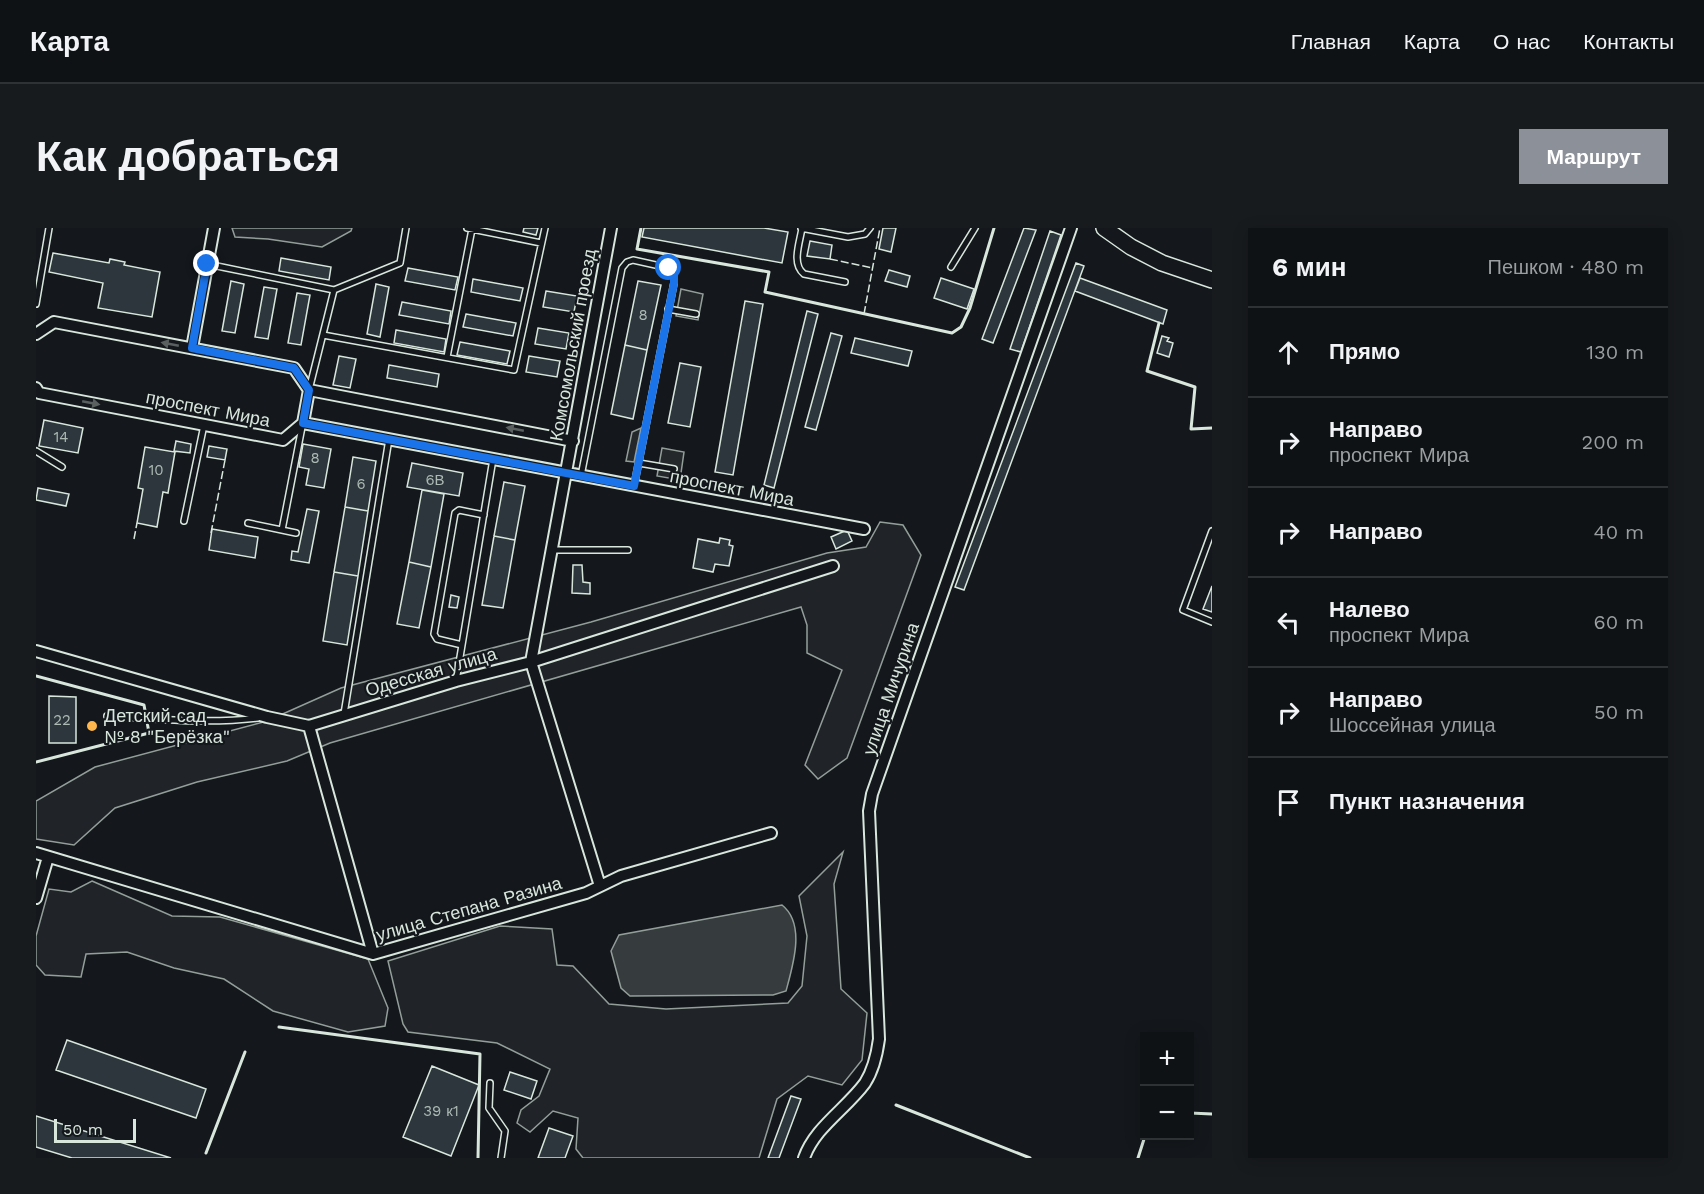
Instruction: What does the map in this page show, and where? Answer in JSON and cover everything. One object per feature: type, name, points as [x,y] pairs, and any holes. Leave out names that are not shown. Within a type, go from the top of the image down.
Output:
[{"type":"main road","points":[[1104,228],[1131,247],[1162,263],[1212,280]]},
{"type":"street","points":[[192,348],[214,228]]},
{"type":"street","name":"Комсомольский проезд","points":[[600,886],[531,662],[611,228]]},
{"type":"street","name":"улица Мичурина","points":[[804,1158],[809,1143],[865,1082],[875,1063],[879,1039],[869,811],[872,794],[1071,228]]},
{"type":"street","points":[[36,334],[54,322],[294,368],[309,390],[303,423]]},
{"type":"street","points":[[309,390],[573,441]]},
{"type":"street","name":"проспект Мира","points":[[37,394],[283,441],[303,423],[864,529]]},
{"type":"street","name":"Одесская улица","points":[[309,726],[456,681],[531,662],[833,566]]},
{"type":"street","points":[[36,651],[267,717],[309,726],[373,954]]},
{"type":"street","name":"улица Степана Разина","points":[[36,853],[373,954],[586,893],[621,876],[771,832]]},
{"type":"street","points":[[36,898],[48,857]]},
{"type":"lane","points":[[36,304],[49,228]]},
{"type":"lane","points":[[207,264],[334,290],[400,263],[406,228]]},
{"type":"lane","points":[[323,335],[514,370],[545,228]]},
{"type":"lane","points":[[845,282],[804,274],[799,270],[796,263],[802,228],[848,237],[865,234],[870,228]]},
{"type":"lane","points":[[951,267],[975,228]]},
{"type":"lane","points":[[447,357],[470,229],[541,243]]},
{"type":"lane","points":[[581,476],[622,268],[627,262],[633,260],[669,268],[674,275],[634,486]]},
{"type":"lane","points":[[309,390],[334,290]]},
{"type":"lane","points":[[668,309],[696,314]]},
{"type":"lane","points":[[282,530],[303,423]]},
{"type":"lane","points":[[184,521],[204,425]]},
{"type":"lane","points":[[344,714],[389,439]]},
{"type":"lane","points":[[36,452],[62,467]]},
{"type":"lane","points":[[456,681],[493,459]]},
{"type":"lane","points":[[639,463],[674,469]]},
{"type":"lane","points":[[462,645],[437,639],[434,634],[455,513],[459,510],[484,515]]},
{"type":"lane","points":[[248,523],[296,533]]},
{"type":"lane","points":[[1212,531],[1183,610],[1212,622]]},
{"type":"lane","points":[[552,550],[628,550]]},
{"type":"lane","points":[[107,716],[239,720],[267,717]]},
{"type":"lane","points":[[490,1083],[489,1108],[505,1131],[501,1158]]},
{"type":"shaded area","points":[[232,228],[352,228],[351,231],[322,247],[235,237]]},
{"type":"shaded area","points":[[681,289],[703,294],[698,320],[676,316]]},
{"type":"shaded area","points":[[641,428],[634,462],[626,461],[632,432]]},
{"type":"shaded area","points":[[662,448],[684,452],[680,480],[657,476]]},
{"type":"shaded area","points":[[880,522],[903,525],[921,555],[847,758],[818,779],[805,765],[842,670],[807,653],[807,625],[801,607],[330,743],[287,761],[197,782],[115,808],[74,845],[36,839],[36,801],[95,767],[267,721],[341,688],[591,622],[827,553],[866,547]]},
{"type":"shaded area","points":[[843,852],[834,884],[841,989],[867,1013],[862,1060],[842,1085],[808,1076],[777,1099],[759,1158],[583,1158],[576,1149],[578,1118],[553,1111],[530,1132],[517,1123],[521,1110],[539,1096],[550,1069],[497,1043],[408,1032],[403,1024],[388,961],[500,926],[552,929],[557,965],[573,966],[609,1004],[666,1009],[788,1003],[802,986],[807,936],[799,896]]},
{"type":"shaded area","points":[[92,881],[172,916],[220,917],[368,959],[388,1008],[385,1026],[348,1032],[273,1011],[224,979],[174,968],[127,952],[86,954],[81,977],[45,975],[36,965],[36,936],[49,889],[71,892]]},
{"type":"shaded area","points":[[782,905],[794,923],[796,934],[794,957],[786,991],[773,995],[630,996],[621,988],[611,951],[619,935]]},
{"type":"building","points":[[524,228],[538,228],[536,235],[523,232]]},
{"type":"building","points":[[644,228],[764,228],[788,232],[782,263],[642,237]]},
{"type":"building","points":[[883,228],[896,228],[891,252],[879,249]]},
{"type":"building","points":[[1024,228],[1036,230],[993,343],[982,339]]},
{"type":"building","points":[[1050,231],[1061,235],[1021,352],[1010,349]]},
{"type":"building","points":[[810,241],[832,245],[830,259],[807,256]]},
{"type":"building","points":[[53,253],[109,263],[110,259],[125,262],[124,265],[160,272],[152,317],[98,308],[103,283],[49,272]]},
{"type":"building","points":[[281,258],[331,267],[329,280],[279,271]]},
{"type":"building","points":[[1076,263],[1084,266],[964,590],[955,587]]},
{"type":"building","points":[[408,268],[458,277],[455,290],[405,281]]},
{"type":"building","points":[[889,270],[910,276],[907,287],[885,281]]},
{"type":"building","points":[[941,278],[974,289],[967,309],[934,298]]},
{"type":"building","points":[[1080,278],[1167,310],[1163,324],[1075,291]]},
{"type":"building","points":[[473,279],[523,288],[520,301],[471,292]]},
{"type":"building","points":[[231,281],[244,284],[235,333],[222,331]]},
{"type":"building","points":[[638,281],[661,285],[647,350],[625,345]]},
{"type":"building","points":[[376,284],[389,287],[380,337],[367,334]]},
{"type":"building","points":[[264,287],[277,289],[268,339],[255,337]]},
{"type":"building","points":[[546,291],[577,296],[574,312],[543,307]]},
{"type":"building","points":[[297,293],[310,295],[301,345],[288,343]]},
{"type":"building","points":[[745,301],[763,304],[733,475],[715,472]]},
{"type":"building","points":[[402,302],[451,311],[449,324],[399,315]]},
{"type":"building","points":[[807,311],[818,314],[774,488],[764,485]]},
{"type":"building","points":[[466,314],[516,323],[513,336],[463,327]]},
{"type":"building","points":[[538,328],[569,333],[566,349],[535,344]]},
{"type":"building","points":[[396,330],[446,339],[444,352],[394,343]]},
{"type":"building","points":[[831,333],[842,336],[816,430],[805,427]]},
{"type":"building","points":[[1162,336],[1169,338],[1167,341],[1173,343],[1169,357],[1157,353]]},
{"type":"building","points":[[855,338],[912,351],[908,366],[851,353]]},
{"type":"building","points":[[460,342],[510,351],[507,364],[457,355]]},
{"type":"building","points":[[625,345],[647,350],[633,419],[611,414]]},
{"type":"building","points":[[339,356],[356,359],[350,388],[333,385]]},
{"type":"building","points":[[529,356],[560,361],[557,377],[526,372]]},
{"type":"building","points":[[680,363],[701,367],[690,427],[668,423]]},
{"type":"building","points":[[389,365],[439,374],[437,387],[387,378]]},
{"type":"building","points":[[44,420],[83,428],[78,453],[39,446]]},
{"type":"building","points":[[176,441],[191,444],[190,453],[174,451]]},
{"type":"building","points":[[303,444],[331,449],[324,488],[306,485],[309,469],[299,467]]},
{"type":"building","points":[[209,446],[227,449],[225,460],[207,457]]},
{"type":"building","points":[[145,447],[175,452],[168,493],[163,492],[157,527],[137,523],[143,489],[138,488]]},
{"type":"building","points":[[353,457],[376,461],[368,511],[345,507]]},
{"type":"building","points":[[412,463],[463,473],[459,496],[407,487]]},
{"type":"building","points":[[504,482],[525,486],[515,540],[494,536]]},
{"type":"building","points":[[38,488],[69,494],[66,506],[36,500]]},
{"type":"building","points":[[422,490],[444,494],[431,567],[409,562]]},
{"type":"building","points":[[345,507],[368,511],[358,576],[334,572]]},
{"type":"building","points":[[307,509],[319,511],[309,563],[291,560],[292,551],[298,552]]},
{"type":"building","points":[[212,529],[258,537],[255,558],[209,550]]},
{"type":"building","points":[[847,530],[852,541],[836,549],[831,537]]},
{"type":"building","points":[[494,536],[515,540],[503,608],[482,605]]},
{"type":"building","points":[[720,538],[730,540],[729,545],[733,546],[729,566],[715,564],[713,572],[693,568],[698,539],[719,543]]},
{"type":"building","points":[[409,562],[431,567],[419,628],[397,624]]},
{"type":"building","points":[[573,565],[582,565],[583,582],[590,583],[590,594],[572,593]]},
{"type":"building","points":[[334,572],[358,576],[347,645],[323,641]]},
{"type":"building","points":[[1212,586],[1212,612],[1203,609]]},
{"type":"building","points":[[451,595],[459,597],[457,608],[449,607]]},
{"type":"building","points":[[49,696],[76,697],[76,743],[49,743]]},
{"type":"building","points":[[67,1040],[206,1089],[196,1118],[56,1070]]},
{"type":"building","points":[[432,1066],[479,1085],[451,1156],[403,1137]]},
{"type":"building","points":[[510,1072],[537,1081],[531,1099],[504,1090]]},
{"type":"building","points":[[791,1096],[801,1099],[779,1158],[768,1158]]},
{"type":"building","points":[[36,1116],[171,1158],[72,1158],[36,1147]]},
{"type":"building","points":[[549,1128],[573,1136],[565,1158],[538,1158]]},
{"type":"fence","points":[[864,314],[880,228]]},
{"type":"fence","points":[[830,259],[873,268]]},
{"type":"fence","points":[[211,533],[225,460]]},
{"type":"fence","points":[[134,539],[137,523]]},
{"type":"wall","points":[[641,228],[637,249],[769,272],[765,292],[952,333],[961,327],[970,308],[994,228]]},
{"type":"wall","points":[[1159,323],[1147,371],[1195,387],[1191,429],[1212,428]]},
{"type":"wall","points":[[36,676],[144,705],[149,733],[36,762]]},
{"type":"wall","points":[[279,1027],[480,1054],[478,1158]]},
{"type":"wall","points":[[206,1153],[245,1052]]},
{"type":"wall","points":[[896,1105],[1030,1158]]},
{"type":"wall","points":[[1194,1113],[1212,1114]]},
{"type":"wall","points":[[1138,1158],[1144,1140]]},
{"type":"place","name":"Детский сад № 8 \"Берёзка\"","points":[[92,726]]},
{"type":"route","points":[[207,264],[192,348],[294,368],[309,390],[303,423],[634,486],[674,283],[674,275],[669,268]]}]
